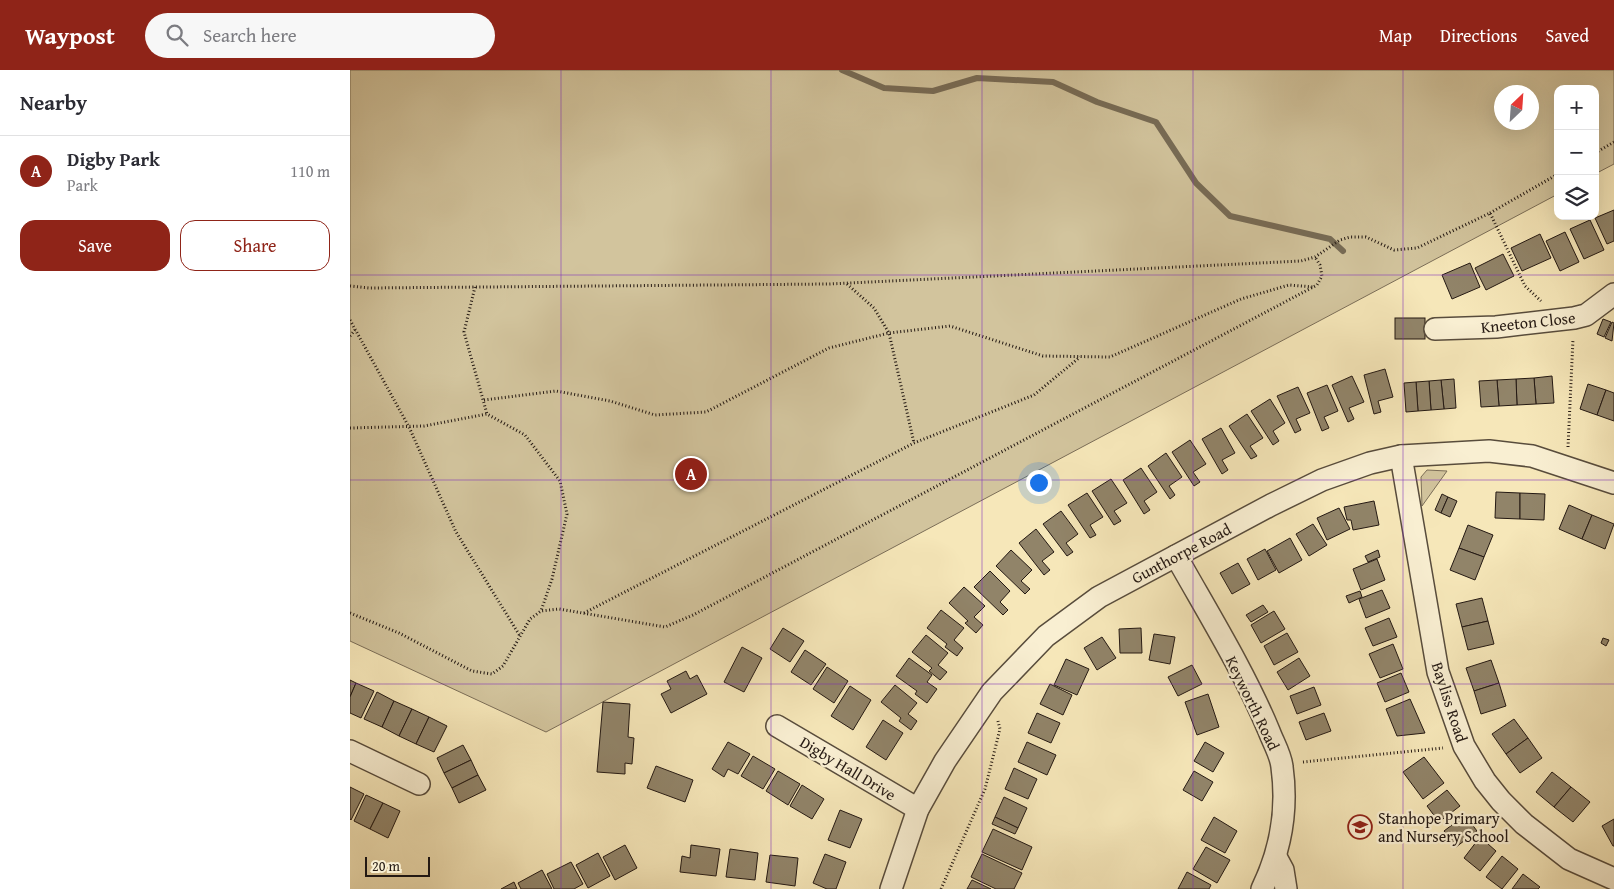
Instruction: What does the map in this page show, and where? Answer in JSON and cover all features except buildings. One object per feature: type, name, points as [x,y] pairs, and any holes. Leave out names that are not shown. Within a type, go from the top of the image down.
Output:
[{"type":"street","name":"Kneeton Close","points":[[1435,329],[1496,327],[1586,315],[1614,294]]},
{"type":"street","name":"Gunthorpe Road","points":[[891,889],[918,809],[945,761],[992,692],[1046,636],[1080,609],[1176,556],[1322,480],[1370,463],[1400,456],[1489,452],[1532,456],[1567,465],[1614,483]]},
{"type":"street","name":"Bayliss Road","points":[[1400,456],[1438,672],[1464,746],[1485,781],[1500,801],[1524,824],[1569,859],[1614,879]]},
{"type":"street","name":"Keyworth Road","points":[[1176,556],[1260,712],[1282,765],[1285,799],[1283,828],[1276,857],[1262,889]]},
{"type":"street","name":"Digby Hall Drive","points":[[778,726],[918,809]]},
{"type":"street","points":[[350,751],[419,784]]},
{"type":"street","points":[[1276,857],[1283,870],[1286,889]]},
{"type":"path","points":[[1599,151],[1614,142]]},
{"type":"path","points":[[350,286],[475,287],[846,283],[1301,260],[1315,257],[1340,240],[1350,236],[1366,238],[1394,250],[1406,251],[1417,248],[1490,213],[1556,175]]},
{"type":"path","points":[[1490,213],[1525,286],[1565,319],[1567,465]]},
{"type":"path","points":[[350,613],[398,633],[472,671],[492,674],[503,666],[530,618],[541,611],[560,609],[665,627],[693,615],[1313,287],[1322,276],[1320,265],[1315,257]]},
{"type":"path","points":[[846,283],[874,308],[889,333],[914,443]]},
{"type":"path","points":[[484,400],[556,391],[610,401],[655,415],[706,412],[829,348],[889,333],[950,326],[1042,356],[1110,357],[1241,299],[1289,285],[1313,287]]},
{"type":"path","points":[[475,287],[464,332],[487,414]]},
{"type":"path","points":[[350,320],[409,427],[456,532],[520,636]]},
{"type":"path","points":[[350,336],[355,330]]},
{"type":"path","points":[[583,613],[914,443],[1034,395],[1080,357]]},
{"type":"path","points":[[350,428],[424,426],[487,414],[525,435],[560,481],[566,514],[552,579],[541,611]]},
{"type":"path","points":[[941,889],[986,789],[1000,729],[992,692]]},
{"type":"path","points":[[1282,765],[1464,746]]},
{"type":"shaded area","points":[[350,70],[1614,70],[1614,164],[1599,172],[1599,85],[1554,85],[1554,196],[546,732],[350,641]]},
{"type":"shaded area","points":[[1427,470],[1447,471],[1422,506],[1421,477]]},
{"type":"waterway","points":[[842,70],[884,88],[933,91],[977,78],[1053,82],[1097,102],[1156,122],[1196,183],[1230,216],[1330,239],[1343,251]]},
{"type":"place","name":"Digby Park","points":[[691,474]]},
{"type":"place","name":"Stanhope Primary and Nursery School","points":[[1360,827]]}]
